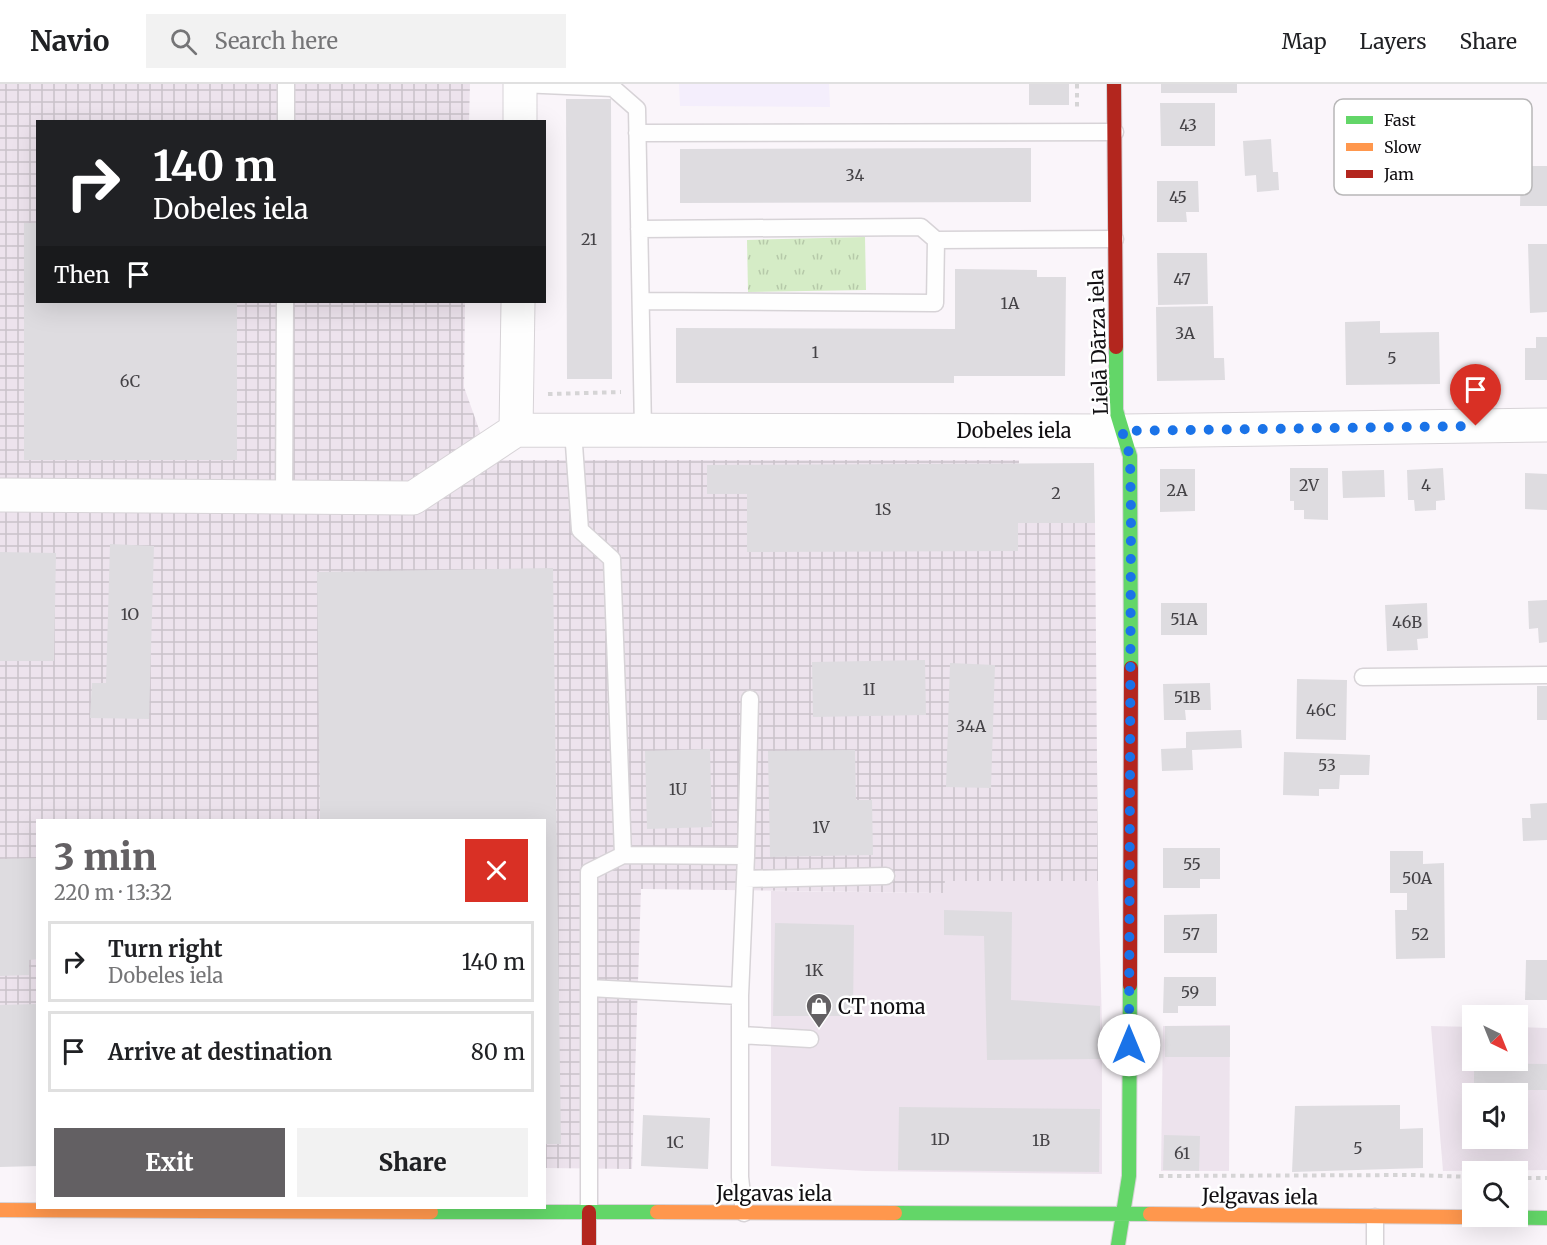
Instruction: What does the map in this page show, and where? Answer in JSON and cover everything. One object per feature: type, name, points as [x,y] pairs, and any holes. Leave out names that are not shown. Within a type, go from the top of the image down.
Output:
[{"type":"street","points":[[520,84],[520,120]]},
{"type":"street","name":"Lielā Dārza iela","points":[[1114,84],[1116,410],[1130,456],[1131,513],[1129,1176],[1118,1245]]},
{"type":"street","points":[[0,495],[413,498],[516,430],[518,303]]},
{"type":"street","name":"Dobeles iela","points":[[516,430],[1122,431],[1547,425]]},
{"type":"street","name":"Jelgavas iela","points":[[0,1210],[1123,1214],[1547,1218]]},
{"type":"street","points":[[589,1212],[589,1245]]},
{"type":"lane","points":[[286,84],[286,120]]},
{"type":"lane","points":[[520,84],[614,88],[637,109],[643,430]]},
{"type":"lane","points":[[637,132],[1115,132]]},
{"type":"lane","points":[[639,229],[921,227],[936,240],[1115,238]]},
{"type":"lane","points":[[641,301],[935,303],[936,240]]},
{"type":"lane","points":[[284,497],[285,303]]},
{"type":"lane","points":[[573,430],[580,530],[612,559],[623,855]]},
{"type":"lane","points":[[1363,677],[1547,675]]},
{"type":"lane","points":[[744,1213],[740,1177],[740,996],[747,856],[750,699]]},
{"type":"lane","points":[[589,1212],[589,872],[623,855],[747,856]]},
{"type":"lane","points":[[745,879],[886,876]]},
{"type":"lane","points":[[589,988],[740,996]]},
{"type":"lane","points":[[740,1035],[810,1039]]},
{"type":"lane","points":[[1375,1216],[1375,1245]]},
{"type":"path","points":[[517,395],[642,391]]},
{"type":"path","points":[[1159,1176],[1413,1175],[1462,1177]]},
{"type":"path","points":[[1528,1178],[1547,1178]]},
{"type":"shaded area","points":[[0,84],[470,84],[469,120],[36,120],[36,303],[465,303],[464,387],[490,460],[1019,460],[1018,523],[1095,523],[1098,881],[945,881],[944,893],[641,889],[632,1169],[546,1168],[546,819],[36,819],[36,1161],[0,1161]]},
{"type":"shaded area","points":[[679,84],[829,84],[830,107],[680,106]]},
{"type":"shaded area","points":[[945,881],[1098,881],[1102,1025],[1102,1174],[866,1171],[771,1166],[771,891],[943,893]]},
{"type":"shaded area","points":[[1230,1025],[1229,1171],[1161,1171],[1163,1026]]},
{"type":"shaded area","points":[[1431,1026],[1462,1027],[1462,1071],[1528,1071],[1528,1027],[1547,1028],[1547,1170],[1528,1170],[1528,1161],[1462,1161],[1462,1171],[1443,1171]]},
{"type":"green space","points":[[865,237],[866,290],[748,292],[747,240]]},
{"type":"building","points":[[1029,84],[1069,84],[1069,105],[1029,105]]},
{"type":"building","points":[[1161,84],[1237,84],[1237,93],[1161,93]]},
{"type":"building","points":[[566,99],[611,99],[612,379],[567,379]]},
{"type":"building","points":[[1160,103],[1215,103],[1215,146],[1161,146]]},
{"type":"building","points":[[1271,139],[1273,172],[1278,172],[1279,190],[1257,192],[1256,175],[1245,176],[1243,141]]},
{"type":"building","points":[[1031,148],[1031,202],[680,203],[680,149]]},
{"type":"building","points":[[1532,166],[1547,166],[1547,206],[1520,206],[1520,195],[1532,195]]},
{"type":"building","points":[[1157,181],[1198,181],[1199,212],[1186,212],[1187,222],[1157,222]]},
{"type":"building","points":[[24,223],[36,223],[36,303],[237,303],[237,460],[24,460]]},
{"type":"building","points":[[1528,244],[1547,244],[1547,312],[1530,313]]},
{"type":"building","points":[[1157,253],[1207,253],[1208,304],[1158,305]]},
{"type":"building","points":[[955,269],[1037,270],[1037,277],[1066,277],[1065,376],[954,376],[954,383],[676,383],[676,328],[955,329]]},
{"type":"building","points":[[1213,306],[1214,358],[1224,358],[1225,380],[1157,381],[1156,307]]},
{"type":"building","points":[[1380,321],[1380,333],[1439,332],[1440,384],[1346,385],[1345,322]]},
{"type":"building","points":[[1536,337],[1547,337],[1547,380],[1525,380],[1525,348],[1536,348]]},
{"type":"building","points":[[1094,463],[1095,523],[1018,523],[1018,551],[747,552],[747,494],[707,494],[707,465]]},
{"type":"building","points":[[1290,468],[1328,468],[1328,520],[1304,519],[1304,510],[1294,510],[1294,501],[1290,501]]},
{"type":"building","points":[[1443,468],[1445,500],[1436,501],[1436,510],[1415,511],[1414,500],[1408,500],[1407,470]]},
{"type":"building","points":[[1160,469],[1195,469],[1195,511],[1160,512]]},
{"type":"building","points":[[1384,470],[1385,497],[1343,498],[1342,471]]},
{"type":"building","points":[[1525,473],[1547,474],[1547,510],[1525,509]]},
{"type":"building","points":[[110,544],[154,546],[149,719],[90,718],[92,683],[106,683]]},
{"type":"building","points":[[0,552],[56,553],[54,661],[0,661]]},
{"type":"building","points":[[553,568],[561,1144],[546,1144],[546,819],[320,819],[317,572]]},
{"type":"building","points":[[1547,600],[1547,642],[1539,643],[1538,628],[1529,629],[1528,601]]},
{"type":"building","points":[[1161,603],[1207,603],[1207,635],[1161,635]]},
{"type":"building","points":[[1427,603],[1428,638],[1417,639],[1418,650],[1387,651],[1385,605]]},
{"type":"building","points":[[925,660],[926,715],[813,717],[812,662]]},
{"type":"building","points":[[950,663],[995,665],[991,788],[946,787]]},
{"type":"building","points":[[1297,679],[1347,680],[1346,740],[1296,739]]},
{"type":"building","points":[[1210,683],[1211,710],[1185,710],[1186,720],[1164,720],[1163,684]]},
{"type":"building","points":[[1537,686],[1547,686],[1547,720],[1537,720]]},
{"type":"building","points":[[1241,730],[1242,748],[1192,750],[1193,770],[1162,771],[1161,749],[1186,748],[1186,732]]},
{"type":"building","points":[[710,749],[712,827],[647,829],[645,751]]},
{"type":"building","points":[[855,750],[856,800],[872,800],[873,855],[770,857],[768,751]]},
{"type":"building","points":[[1284,752],[1370,755],[1369,775],[1340,775],[1339,789],[1319,789],[1319,796],[1283,795]]},
{"type":"building","points":[[1547,803],[1547,840],[1523,841],[1522,818],[1531,818],[1530,804]]},
{"type":"building","points":[[1163,848],[1220,848],[1220,879],[1200,879],[1200,888],[1163,888]]},
{"type":"building","points":[[1390,851],[1423,851],[1423,864],[1444,863],[1445,958],[1396,959],[1395,910],[1407,910],[1407,893],[1390,893]]},
{"type":"building","points":[[36,858],[36,959],[29,960],[29,975],[0,976],[0,859]]},
{"type":"building","points":[[944,910],[1012,912],[1011,1000],[1100,1006],[1100,1059],[987,1060],[984,936],[944,935]]},
{"type":"building","points":[[1217,914],[1217,953],[1164,953],[1164,915]]},
{"type":"building","points":[[775,923],[854,925],[853,1016],[773,1016]]},
{"type":"building","points":[[1526,960],[1547,960],[1547,1000],[1525,1000]]},
{"type":"building","points":[[1164,977],[1216,977],[1216,1006],[1178,1006],[1178,1013],[1163,1013]]},
{"type":"building","points":[[36,1004],[36,1166],[0,1167],[0,1005]]},
{"type":"building","points":[[1165,1026],[1230,1026],[1230,1057],[1165,1057]]},
{"type":"building","points":[[1528,1064],[1547,1064],[1547,1090],[1528,1090],[1528,1083],[1474,1083],[1474,1071],[1528,1071]]},
{"type":"building","points":[[1400,1105],[1400,1129],[1423,1128],[1423,1168],[1292,1172],[1295,1106]]},
{"type":"building","points":[[899,1107],[1100,1109],[1099,1172],[898,1170]]},
{"type":"building","points":[[643,1115],[710,1118],[708,1169],[641,1166]]},
{"type":"building","points":[[1164,1135],[1200,1136],[1199,1171],[1163,1170]]},
{"type":"traffic: fast","points":[[1116,347],[1116,410],[1130,456],[1131,668]]},
{"type":"traffic: fast","points":[[1118,1245],[1129,1176],[1130,985]]},
{"type":"traffic: fast","points":[[431,1212],[657,1212]]},
{"type":"traffic: fast","points":[[895,1213],[1150,1214]]},
{"type":"traffic: fast","points":[[1528,1218],[1547,1218]]},
{"type":"traffic: slow","points":[[0,1210],[431,1212]]},
{"type":"traffic: slow","points":[[657,1212],[895,1213]]},
{"type":"traffic: slow","points":[[1150,1214],[1462,1217]]},
{"type":"traffic: jam","points":[[1114,84],[1116,347]]},
{"type":"traffic: jam","points":[[1130,985],[1131,668]]},
{"type":"traffic: jam","points":[[589,1212],[589,1245]]},
{"type":"place","name":"CT noma","points":[[819,1029]]},
{"type":"route","points":[[1129,1045],[1131,513],[1130,456],[1122,431],[1476,426]]}]
